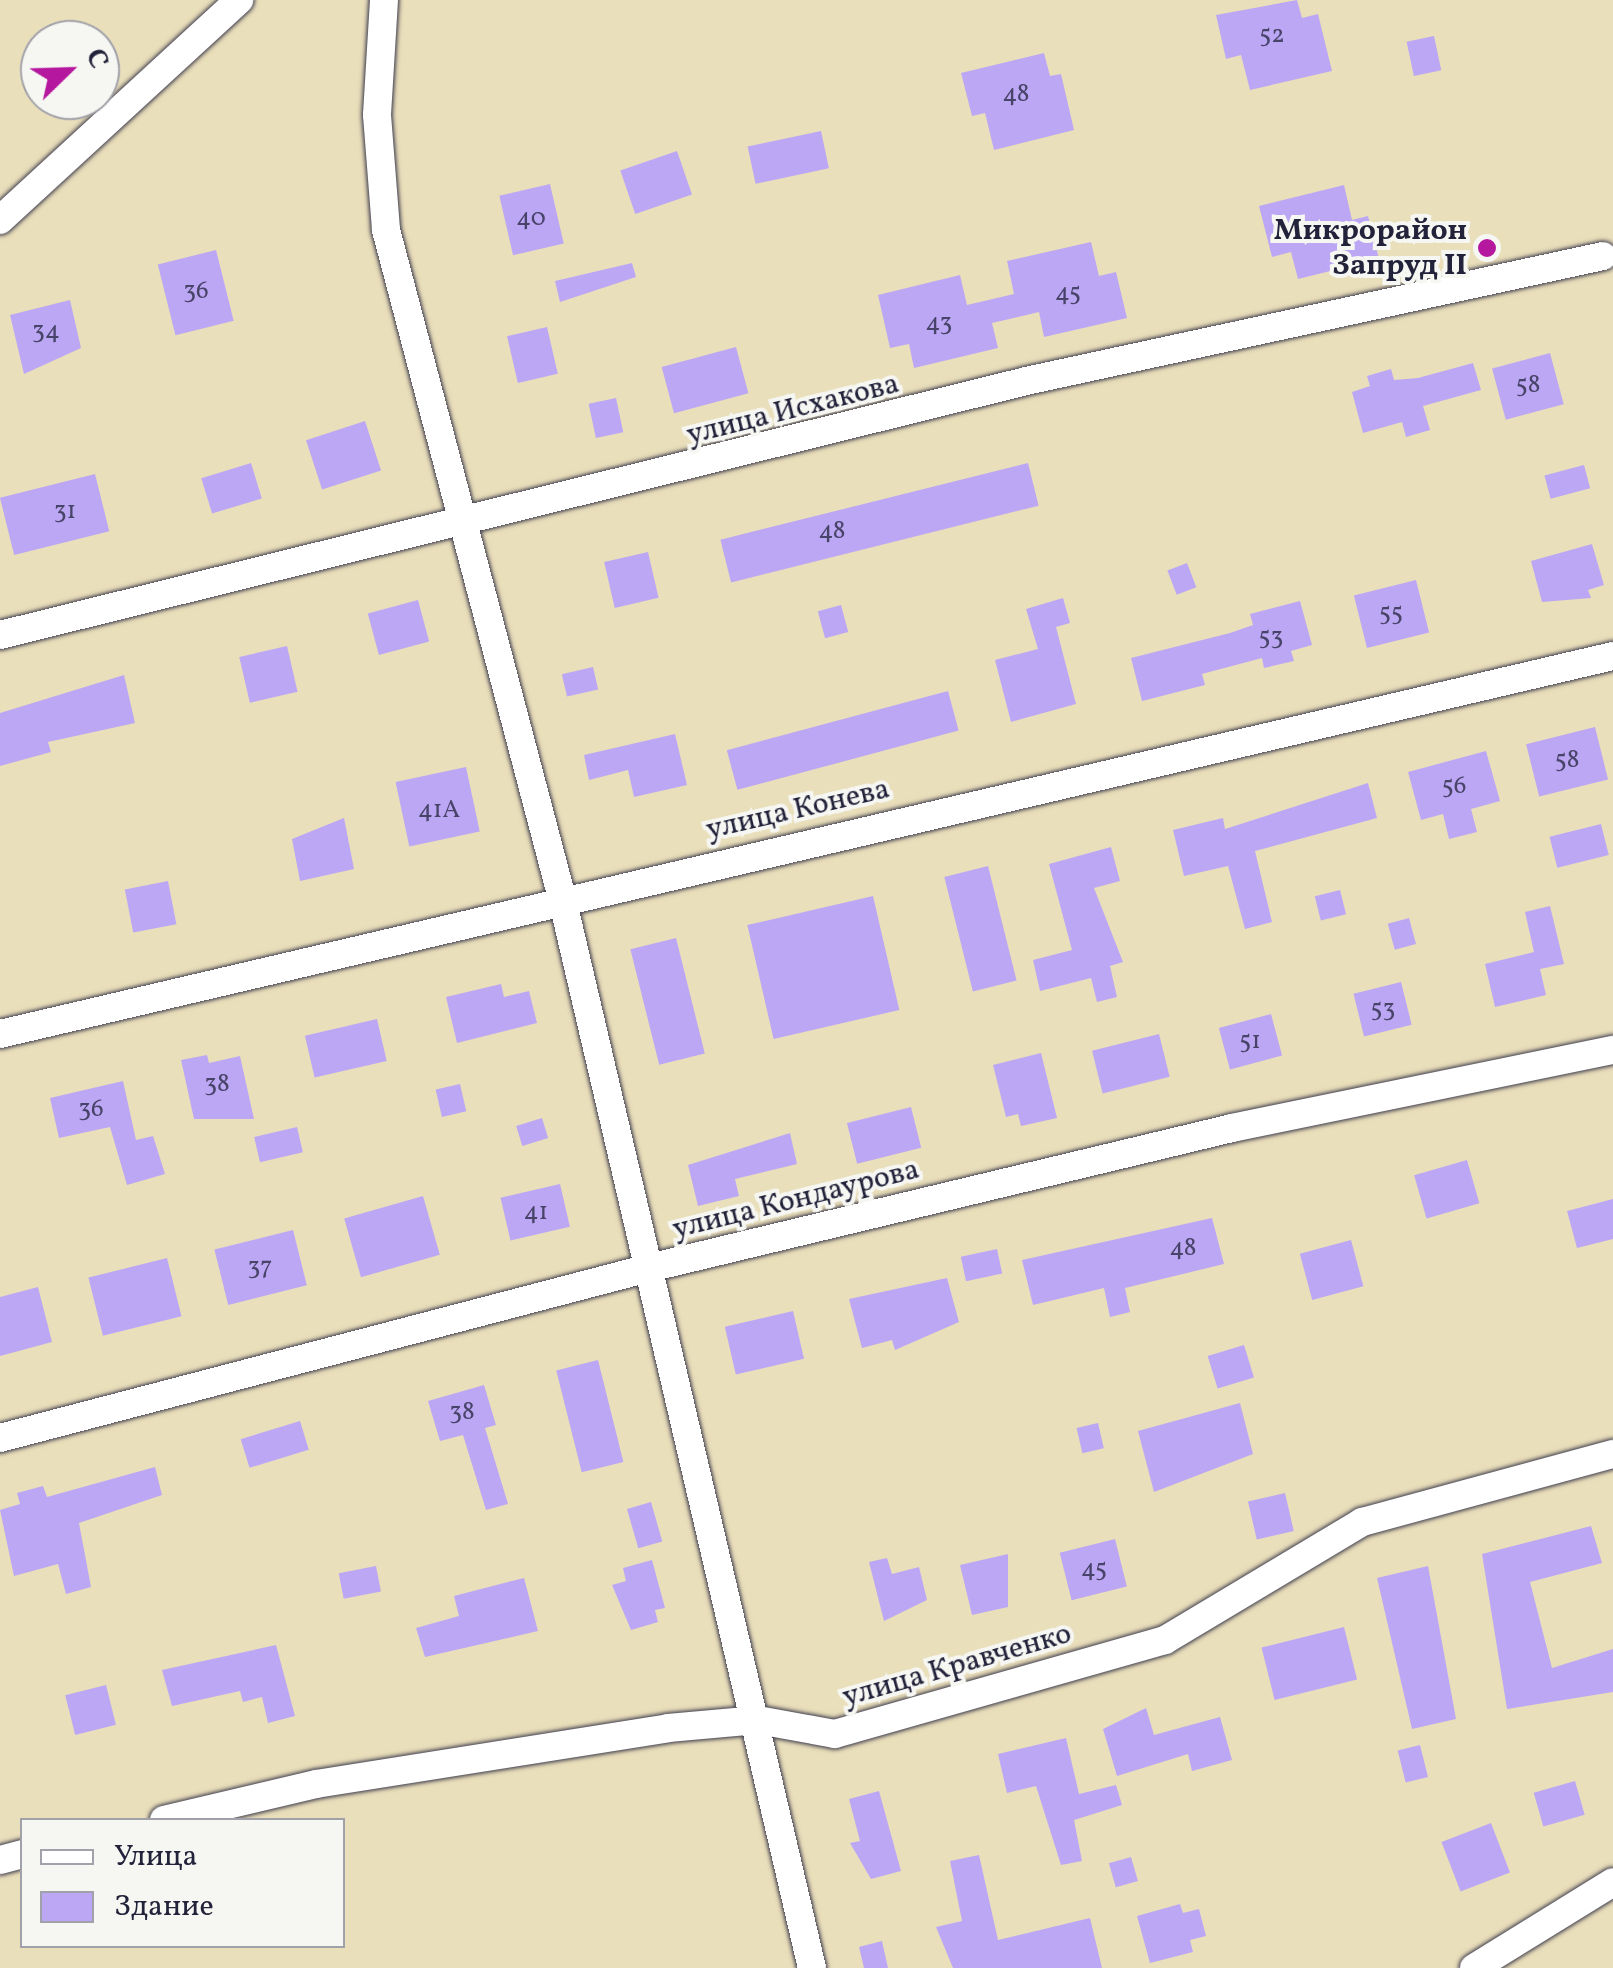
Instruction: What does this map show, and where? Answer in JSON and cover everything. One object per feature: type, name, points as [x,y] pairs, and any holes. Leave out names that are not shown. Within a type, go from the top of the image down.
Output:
[{"type":"street","points":[[0,220],[239,0]]},
{"type":"street","points":[[384,0],[377,115],[386,230],[562,898],[758,1720],[812,1968]]},
{"type":"street","name":"улица Исхакова","points":[[0,635],[466,523],[1026,381],[1603,256]]},
{"type":"street","name":"улица Конева","points":[[0,1034],[562,898],[1613,656]]},
{"type":"street","name":"улица Кондаурова","points":[[0,1438],[649,1268],[1232,1128],[1613,1050]]},
{"type":"street","name":"улица Кравченко","points":[[172,1818],[316,1784],[758,1720],[834,1734],[1165,1640],[1362,1522],[1613,1454]]},
{"type":"street","points":[[1474,1968],[1613,1882]]},
{"type":"building","points":[[1297,0],[1302,18],[1318,14],[1332,71],[1250,90],[1241,55],[1226,59],[1216,15]]},
{"type":"building","points":[[1434,36],[1441,70],[1414,76],[1407,42]]},
{"type":"building","points":[[1044,53],[1050,76],[1061,74],[1074,130],[994,150],[985,113],[972,116],[961,73]]},
{"type":"building","points":[[821,131],[829,168],[756,184],[748,147]]},
{"type":"building","points":[[677,151],[692,194],[635,214],[620,171]]},
{"type":"building","points":[[550,184],[564,243],[513,255],[499,196]]},
{"type":"building","points":[[1344,185],[1352,220],[1368,216],[1379,259],[1298,279],[1291,252],[1272,257],[1259,206]]},
{"type":"building","points":[[1091,242],[1099,276],[1116,272],[1127,318],[1044,337],[1039,312],[992,323],[998,348],[914,368],[909,344],[890,348],[878,295],[960,275],[967,305],[1014,294],[1007,261]]},
{"type":"building","points":[[216,250],[234,321],[175,335],[158,265]]},
{"type":"building","points":[[632,263],[636,277],[560,302],[555,281]]},
{"type":"building","points":[[70,300],[81,348],[24,374],[10,315]]},
{"type":"building","points":[[547,327],[558,374],[518,383],[507,336]]},
{"type":"building","points":[[736,347],[748,393],[674,413],[662,367]]},
{"type":"building","points":[[1550,353],[1564,404],[1506,420],[1492,369]]},
{"type":"building","points":[[1473,363],[1481,390],[1423,406],[1430,430],[1406,437],[1402,422],[1363,433],[1352,392],[1370,386],[1367,376],[1391,369],[1394,380],[1418,378]]},
{"type":"building","points":[[616,398],[623,432],[596,438],[589,404]]},
{"type":"building","points":[[365,421],[381,470],[322,490],[306,440]]},
{"type":"building","points":[[251,463],[262,498],[212,514],[201,478]]},
{"type":"building","points":[[1028,463],[1039,506],[731,582],[720,540]]},
{"type":"building","points":[[1584,465],[1590,488],[1551,499],[1544,476]]},
{"type":"building","points":[[95,474],[109,531],[14,555],[0,498]]},
{"type":"building","points":[[1592,544],[1604,585],[1588,590],[1591,598],[1542,602],[1531,561]]},
{"type":"building","points":[[648,552],[659,598],[615,608],[604,562]]},
{"type":"building","points":[[1187,563],[1196,587],[1177,595],[1167,571]]},
{"type":"building","points":[[1416,580],[1429,632],[1367,648],[1354,595]]},
{"type":"building","points":[[1063,598],[1070,623],[1056,627],[1076,704],[1011,722],[995,660],[1038,649],[1026,609]]},
{"type":"building","points":[[418,600],[429,642],[379,655],[368,613]]},
{"type":"building","points":[[1300,601],[1312,645],[1291,651],[1294,661],[1264,668],[1262,658],[1202,674],[1205,685],[1142,701],[1131,658],[1230,633],[1253,625],[1250,614]]},
{"type":"building","points":[[841,605],[848,632],[825,638],[818,611]]},
{"type":"building","points":[[287,646],[298,692],[250,703],[239,657]]},
{"type":"building","points":[[593,667],[598,689],[567,697],[562,674]]},
{"type":"building","points":[[124,675],[135,723],[48,742],[51,752],[0,766],[0,713]]},
{"type":"building","points":[[948,691],[959,731],[737,790],[727,750]]},
{"type":"building","points":[[1595,727],[1608,779],[1539,797],[1526,744]]},
{"type":"building","points":[[675,734],[687,785],[634,797],[628,770],[589,780],[584,755]]},
{"type":"building","points":[[1486,751],[1500,801],[1471,809],[1477,832],[1449,839],[1443,814],[1421,820],[1408,772]]},
{"type":"building","points":[[466,767],[480,832],[409,847],[396,782]]},
{"type":"building","points":[[1368,783],[1377,818],[1255,851],[1272,922],[1245,929],[1228,866],[1184,876],[1173,830],[1223,818],[1225,829]]},
{"type":"building","points":[[344,818],[354,869],[300,881],[292,839]]},
{"type":"building","points":[[1601,824],[1609,855],[1557,868],[1550,837]]},
{"type":"building","points":[[1111,847],[1120,881],[1094,888],[1123,962],[1110,966],[1117,997],[1097,1002],[1091,978],[1040,991],[1033,960],[1072,950],[1049,864]]},
{"type":"building","points":[[988,866],[1017,980],[973,991],[944,877]]},
{"type":"building","points":[[168,881],[176,924],[133,933],[125,889]]},
{"type":"building","points":[[1340,890],[1346,914],[1321,921],[1315,896]]},
{"type":"building","points":[[873,896],[899,1010],[774,1039],[747,925]]},
{"type":"building","points":[[1550,906],[1564,964],[1540,969],[1546,995],[1495,1007],[1485,964],[1534,952],[1525,912]]},
{"type":"building","points":[[1409,918],[1416,944],[1395,950],[1388,924]]},
{"type":"building","points":[[676,938],[705,1053],[659,1065],[630,949]]},
{"type":"building","points":[[1401,982],[1412,1025],[1364,1037],[1353,994]]},
{"type":"building","points":[[501,984],[504,997],[529,991],[537,1023],[457,1043],[446,997]]},
{"type":"building","points":[[1271,1014],[1282,1056],[1230,1070],[1219,1028]]},
{"type":"building","points":[[377,1019],[387,1061],[315,1078],[305,1036]]},
{"type":"building","points":[[1159,1034],[1170,1077],[1103,1093],[1092,1051]]},
{"type":"building","points":[[1041,1053],[1057,1118],[1021,1126],[1018,1114],[1006,1117],[993,1065]]},
{"type":"building","points":[[207,1055],[209,1063],[240,1056],[254,1119],[194,1119],[181,1060]]},
{"type":"building","points":[[123,1081],[136,1140],[153,1136],[165,1174],[127,1185],[110,1127],[59,1138],[50,1098]]},
{"type":"building","points":[[460,1084],[466,1111],[442,1117],[436,1090]]},
{"type":"building","points":[[911,1107],[921,1148],[857,1164],[847,1123]]},
{"type":"building","points":[[542,1118],[548,1138],[522,1146],[516,1126]]},
{"type":"building","points":[[297,1127],[303,1152],[260,1162],[254,1137]]},
{"type":"building","points":[[790,1133],[797,1164],[735,1179],[739,1196],[698,1206],[688,1165]]},
{"type":"building","points":[[1467,1160],[1479,1203],[1427,1218],[1414,1175]]},
{"type":"building","points":[[560,1184],[570,1227],[510,1241],[501,1198]]},
{"type":"building","points":[[423,1196],[440,1255],[361,1277],[344,1219]]},
{"type":"building","points":[[1613,1199],[1613,1239],[1577,1248],[1567,1211]]},
{"type":"building","points":[[1212,1218],[1224,1264],[1125,1288],[1130,1312],[1110,1317],[1104,1288],[1033,1305],[1022,1260]]},
{"type":"building","points":[[293,1230],[307,1285],[228,1305],[214,1250]]},
{"type":"building","points":[[1351,1240],[1363,1286],[1312,1300],[1300,1254]]},
{"type":"building","points":[[997,1249],[1002,1273],[966,1281],[961,1257]]},
{"type":"building","points":[[167,1258],[182,1316],[103,1336],[88,1278]]},
{"type":"building","points":[[947,1278],[959,1322],[895,1350],[892,1340],[862,1348],[849,1299]]},
{"type":"building","points":[[38,1287],[52,1342],[0,1356],[0,1297]]},
{"type":"building","points":[[793,1311],[804,1359],[736,1374],[725,1327]]},
{"type":"building","points":[[1244,1345],[1254,1378],[1218,1389],[1208,1356]]},
{"type":"building","points":[[598,1360],[623,1462],[582,1472],[556,1370]]},
{"type":"building","points":[[484,1385],[496,1425],[485,1428],[508,1504],[486,1510],[463,1435],[440,1441],[428,1401]]},
{"type":"building","points":[[1240,1403],[1253,1454],[1154,1492],[1138,1431]]},
{"type":"building","points":[[300,1421],[309,1450],[249,1468],[241,1439]]},
{"type":"building","points":[[1098,1423],[1104,1448],[1082,1453],[1077,1428]]},
{"type":"building","points":[[155,1467],[162,1495],[79,1523],[91,1587],[66,1594],[58,1564],[14,1576],[0,1510],[20,1504],[17,1493],[43,1486],[47,1497]]},
{"type":"building","points":[[1285,1493],[1294,1531],[1257,1540],[1248,1502]]},
{"type":"building","points":[[651,1502],[662,1541],[638,1548],[627,1509]]},
{"type":"building","points":[[1591,1526],[1602,1563],[1530,1582],[1552,1668],[1613,1649],[1613,1692],[1507,1709],[1482,1554]]},
{"type":"building","points":[[1115,1539],[1127,1587],[1072,1600],[1060,1553]]},
{"type":"building","points":[[1008,1554],[1008,1607],[972,1615],[960,1565]]},
{"type":"building","points":[[887,1558],[892,1574],[919,1567],[927,1600],[884,1621],[869,1562]]},
{"type":"building","points":[[652,1560],[665,1608],[655,1610],[658,1622],[631,1630],[612,1585],[626,1581],[623,1568]]},
{"type":"building","points":[[376,1566],[381,1592],[344,1599],[339,1573]]},
{"type":"building","points":[[1428,1566],[1456,1719],[1412,1729],[1377,1578]]},
{"type":"building","points":[[524,1578],[538,1631],[425,1657],[416,1628],[459,1616],[454,1596]]},
{"type":"building","points":[[1344,1627],[1357,1679],[1275,1700],[1262,1648]]},
{"type":"building","points":[[276,1645],[295,1716],[268,1723],[262,1697],[243,1702],[240,1691],[172,1706],[162,1670]]},
{"type":"building","points":[[106,1685],[116,1725],[75,1735],[65,1695]]},
{"type":"building","points":[[1146,1708],[1154,1735],[1220,1717],[1232,1760],[1192,1771],[1188,1754],[1117,1776],[1103,1729]]},
{"type":"building","points":[[1066,1738],[1079,1794],[1116,1785],[1122,1805],[1074,1820],[1082,1861],[1061,1865],[1036,1786],[1007,1793],[998,1754]]},
{"type":"building","points":[[1420,1745],[1428,1777],[1406,1783],[1398,1751]]},
{"type":"building","points":[[1575,1781],[1585,1815],[1543,1826],[1534,1793]]},
{"type":"building","points":[[879,1791],[901,1871],[871,1879],[850,1843],[860,1841],[849,1799]]},
{"type":"building","points":[[1491,1823],[1510,1872],[1461,1891],[1442,1842]]},
{"type":"building","points":[[979,1855],[998,1940],[1090,1918],[1102,1968],[953,1968],[936,1927],[962,1921],[950,1861]]},
{"type":"building","points":[[1131,1857],[1138,1881],[1116,1887],[1109,1863]]},
{"type":"building","points":[[1180,1904],[1183,1913],[1199,1909],[1206,1936],[1190,1940],[1193,1952],[1150,1963],[1137,1916]]},
{"type":"building","points":[[882,1941],[888,1968],[864,1968],[859,1947]]},
{"type":"place","name":"Микрорайон Запруд II","points":[[1487,248]]}]
